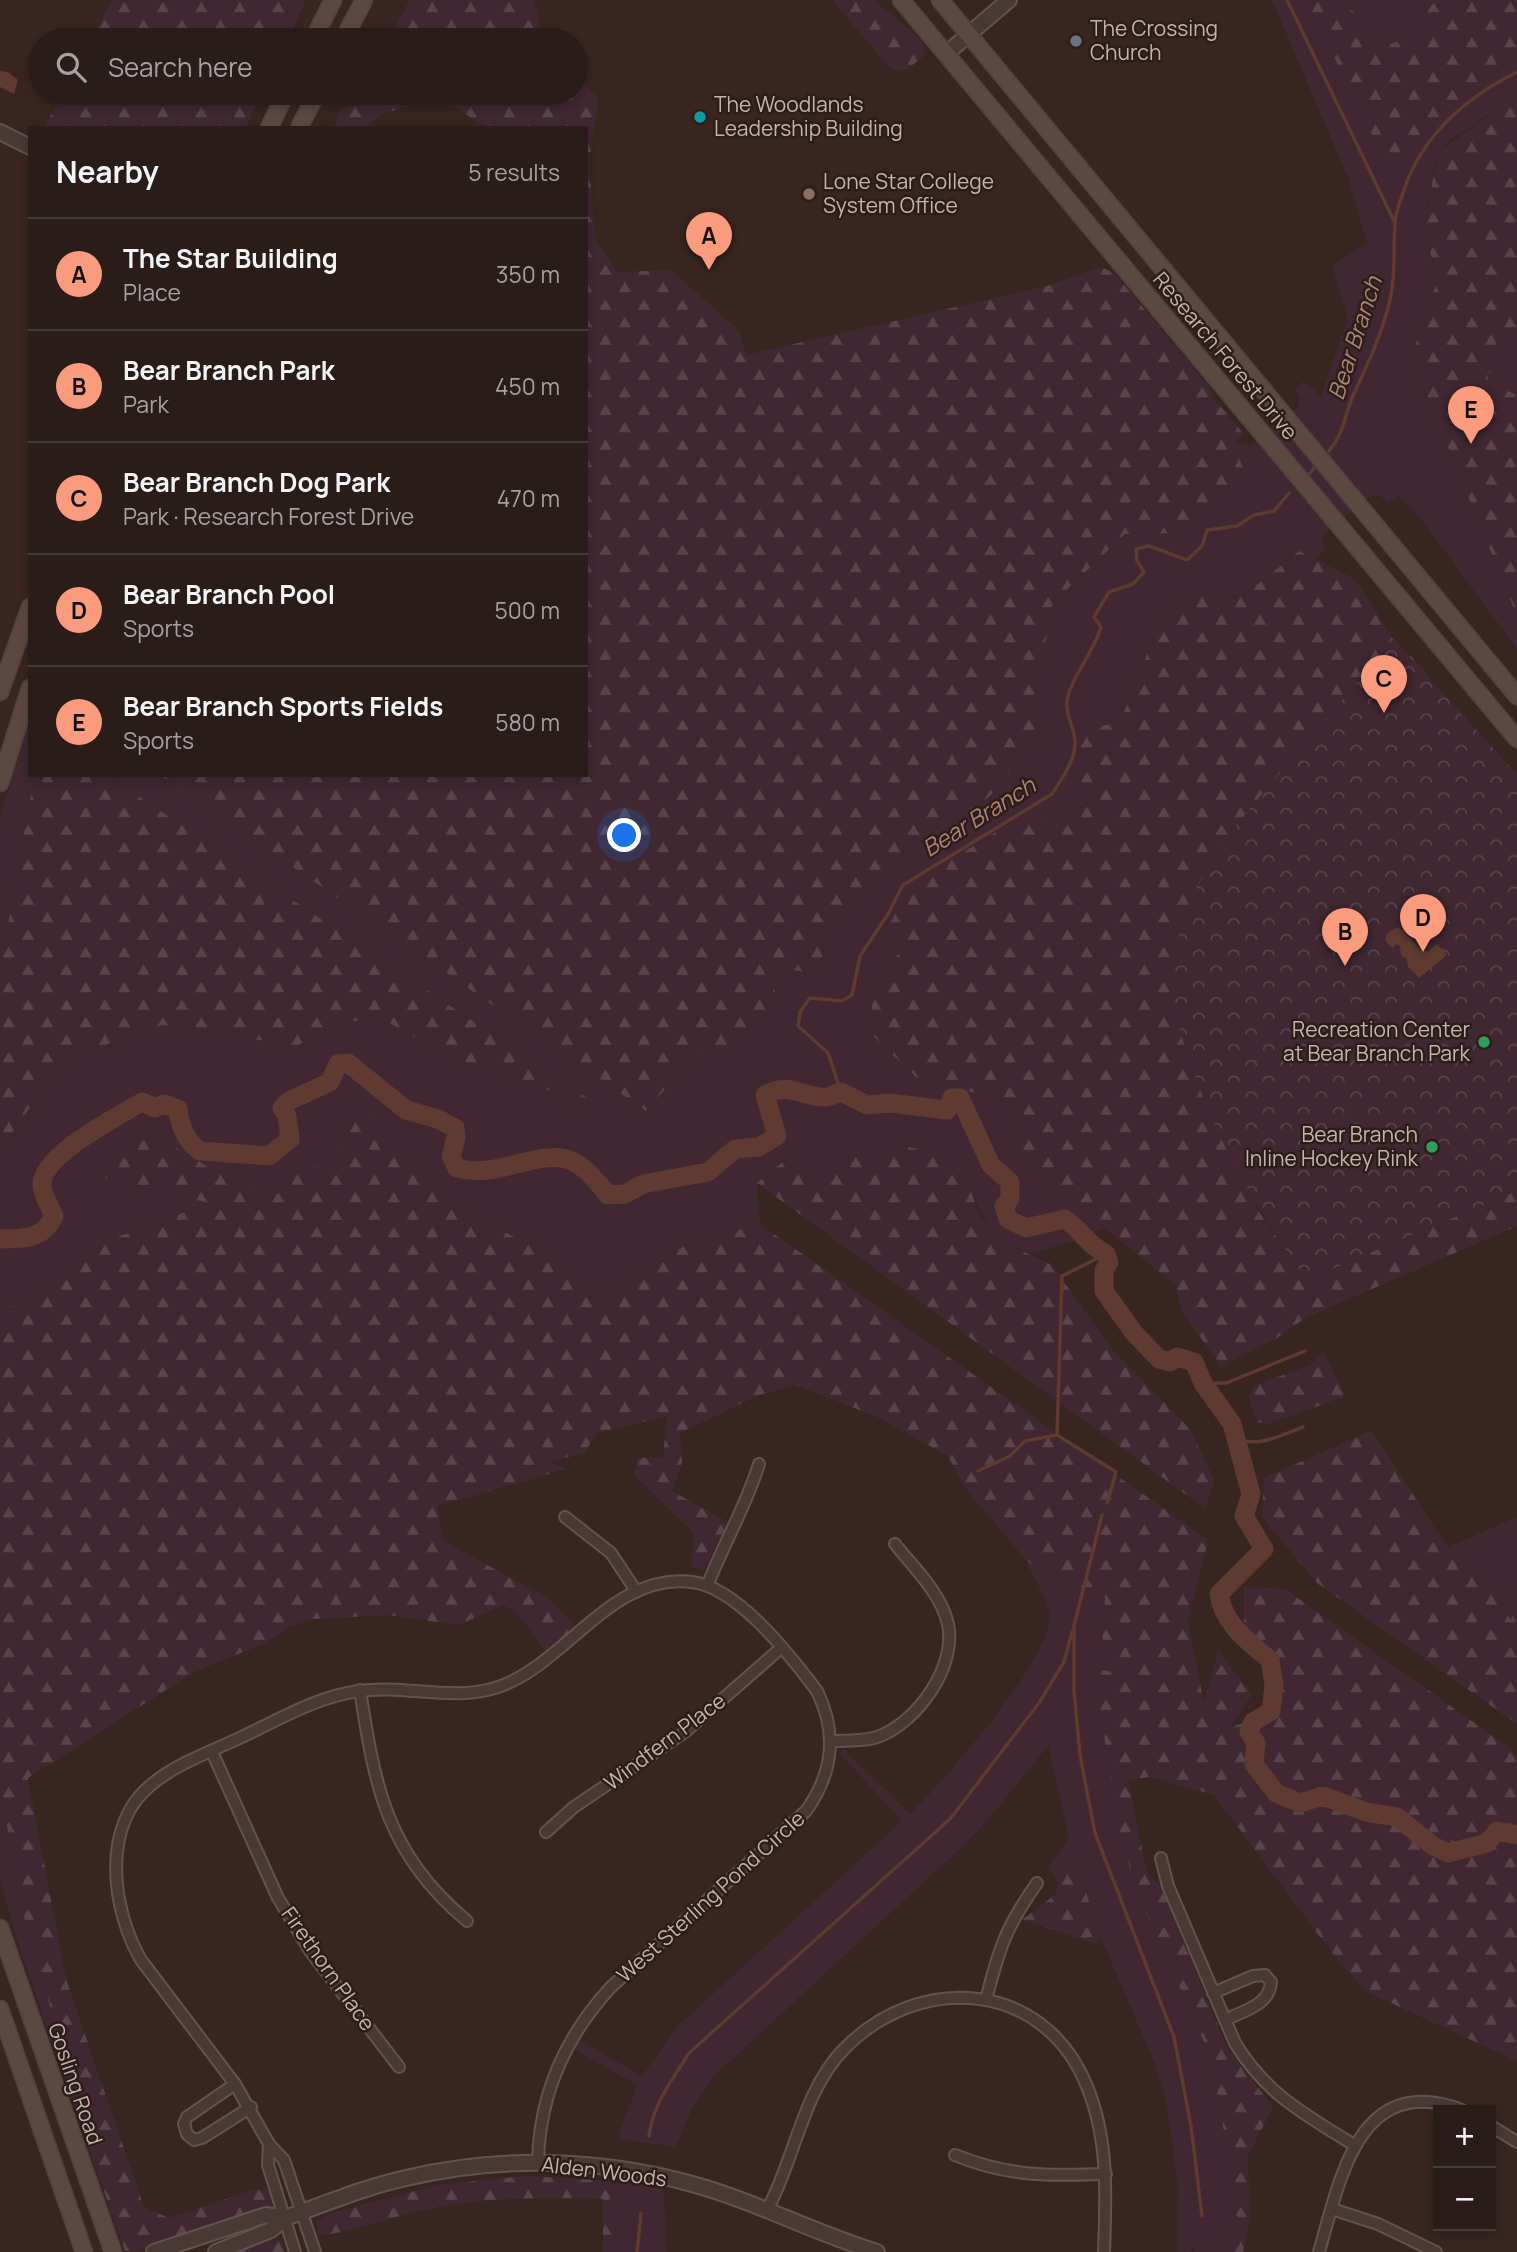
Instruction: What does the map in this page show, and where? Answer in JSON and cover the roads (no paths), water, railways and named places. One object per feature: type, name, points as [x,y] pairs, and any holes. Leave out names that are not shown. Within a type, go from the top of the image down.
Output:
[{"type":"main road","points":[[319,28],[333,0]]},
{"type":"main road","points":[[349,28],[364,0]]},
{"type":"main road","name":"Research Forest Drive","points":[[901,0],[1517,739]]},
{"type":"main road","name":"Research Forest Drive","points":[[940,0],[1517,696]]},
{"type":"main road","points":[[270,126],[280,105]]},
{"type":"main road","points":[[300,126],[311,105]]},
{"type":"main road","points":[[0,692],[28,613]]},
{"type":"main road","points":[[0,783],[28,694]]},
{"type":"main road","name":"Gosling Road","points":[[0,1928],[113,2252]]},
{"type":"main road","points":[[0,2009],[84,2252]]},
{"type":"street","points":[[947,53],[1009,0]]},
{"type":"street","points":[[0,132],[28,146]]},
{"type":"street","points":[[315,2252],[284,2160],[269,2144],[251,2107],[235,2084],[135,1950],[124,1922],[117,1876],[118,1851],[125,1821],[142,1793],[176,1768],[325,1698],[360,1690],[457,1694],[502,1686],[527,1672],[636,1591],[675,1581],[708,1584],[721,1550],[749,1497],[760,1464]]},
{"type":"street","points":[[565,1517],[611,1553],[636,1591]]},
{"type":"street","points":[[832,1741],[863,1740],[895,1728],[936,1682],[947,1655],[948,1624],[943,1609],[895,1544]]},
{"type":"street","name":"West Sterling Pond Circle","points":[[537,2163],[540,2121],[546,2095],[558,2063],[589,2011],[611,1987],[806,1811],[824,1781],[832,1741],[824,1705],[817,1691],[781,1648],[734,1601],[708,1584]]},
{"type":"street","name":"Windfern Place","points":[[546,1832],[575,1808],[685,1732],[781,1648]]},
{"type":"street","points":[[360,1690],[372,1768],[393,1830],[442,1901],[467,1921]]},
{"type":"street","name":"Firethorn Place","points":[[212,1752],[278,1898],[310,1951],[399,2067]]},
{"type":"street","points":[[1161,1857],[1168,1886],[1225,2020],[1247,2063],[1271,2090],[1354,2145]]},
{"type":"street","points":[[986,2000],[998,1951],[1010,1921],[1037,1883]]},
{"type":"street","points":[[1213,1993],[1253,1976],[1265,1975],[1271,1982],[1271,1992],[1262,2002],[1225,2020]]},
{"type":"street","points":[[766,2211],[826,2070],[861,2033],[880,2018],[912,2003],[948,1997],[986,2000],[1028,2017],[1048,2031],[1078,2067],[1096,2116],[1106,2174],[1104,2252]]},
{"type":"street","points":[[235,2084],[187,2117],[184,2124],[187,2134],[194,2140],[202,2138],[251,2107]]},
{"type":"street","points":[[1319,2252],[1354,2145],[1371,2124],[1407,2104],[1444,2105]]},
{"type":"street","points":[[1496,2129],[1517,2142]]},
{"type":"street","points":[[269,2144],[268,2165],[295,2252]]},
{"type":"street","points":[[955,2155],[1007,2173],[1106,2174]]},
{"type":"street","name":"Alden Woods","points":[[216,2252],[271,2230],[285,2218],[362,2190],[435,2172],[537,2163],[603,2168],[692,2184],[766,2211],[850,2248],[877,2252]]},
{"type":"street","points":[[1332,2209],[1378,2224],[1436,2252]]},
{"type":"street","name":"Alden Woods","points":[[154,2252],[266,2215],[285,2218]]},
{"type":"waterway","points":[[1287,0],[1394,221]]},
{"type":"waterway","name":"Bear Branch","points":[[1329,451],[1340,432],[1386,316],[1393,284],[1396,216],[1411,173],[1421,154],[1447,121],[1480,94],[1517,72]]},
{"type":"waterway","name":"Bear Branch","points":[[1309,474],[1314,468]]},
{"type":"waterway","name":"Bear Branch","points":[[841,1092],[828,1053],[798,1026],[800,1012],[810,998],[842,1001],[852,995],[860,956],[888,914],[903,885],[1052,794],[1073,757],[1075,739],[1067,701],[1072,684],[1101,627],[1094,617],[1109,592],[1133,584],[1144,572],[1137,561],[1136,549],[1149,546],[1187,560],[1202,546],[1207,530],[1237,526],[1254,515],[1274,511],[1289,493]]},
{"type":"waterway","points":[[0,1239],[25,1238],[45,1229],[54,1216],[42,1185],[45,1173],[54,1161],[83,1137],[142,1102],[155,1108],[164,1104],[178,1109],[184,1133],[200,1151],[269,1156],[290,1139],[287,1116],[282,1108],[289,1101],[330,1082],[338,1064],[348,1063],[406,1110],[438,1119],[455,1128],[456,1138],[451,1156],[457,1168],[487,1170],[533,1160],[560,1158],[582,1167],[608,1195],[625,1194],[643,1184],[708,1172],[735,1149],[759,1147],[777,1136],[765,1095],[774,1091],[789,1090],[818,1097],[841,1092],[867,1105],[890,1103],[947,1110],[952,1098],[960,1098],[991,1165],[1010,1182],[1010,1199],[1004,1206],[1008,1219],[1026,1228],[1065,1219],[1106,1254],[1109,1262],[1104,1271],[1104,1291],[1134,1333],[1159,1359],[1170,1362],[1177,1357],[1194,1362],[1203,1383],[1232,1424],[1251,1494],[1244,1516],[1264,1549],[1219,1594],[1221,1605],[1231,1623],[1270,1660],[1274,1685],[1271,1711],[1253,1722],[1249,1732],[1256,1743],[1254,1764],[1276,1793],[1300,1803],[1323,1796],[1366,1812],[1397,1817],[1433,1846],[1448,1853],[1487,1843],[1497,1831],[1517,1835]]},
{"type":"waterway","points":[[1106,1254],[1062,1276],[1057,1435],[1116,1472],[1107,1503]]},
{"type":"waterway","points":[[1203,1383],[1226,1383],[1305,1351]]},
{"type":"waterway","points":[[1236,1439],[1262,1441],[1303,1427]]},
{"type":"waterway","points":[[978,1471],[1010,1456],[1025,1441],[1057,1435]]},
{"type":"waterway","points":[[1102,1515],[1074,1626],[1074,1691],[1080,1755],[1095,1833],[1174,2037],[1191,2126],[1202,2216]]},
{"type":"waterway","points":[[649,2136],[659,2103],[689,2053],[950,1819],[1039,1703],[1064,1662],[1072,1632]]},
{"type":"waterway","points":[[637,2252],[641,2213]]},
{"type":"place","name":"The Crossing Church","points":[[1076,41]]},
{"type":"place","name":"The Woodlands Leadership Building","points":[[700,117]]},
{"type":"place","name":"Lone Star College System Office","points":[[809,194]]},
{"type":"place","name":"The Star Building","points":[[709,270]]},
{"type":"place","name":"Bear Branch Sports Fields","points":[[1471,444]]},
{"type":"place","name":"Bear Branch Dog Park","points":[[1384,713]]},
{"type":"place","name":"Bear Branch Pool","points":[[1423,952]]},
{"type":"place","name":"Bear Branch Park","points":[[1345,966]]},
{"type":"place","name":"Recreation Center at Bear Branch Park","points":[[1484,1042]]},
{"type":"place","name":"Bear Branch Inline Hockey Rink","points":[[1432,1147]]}]
